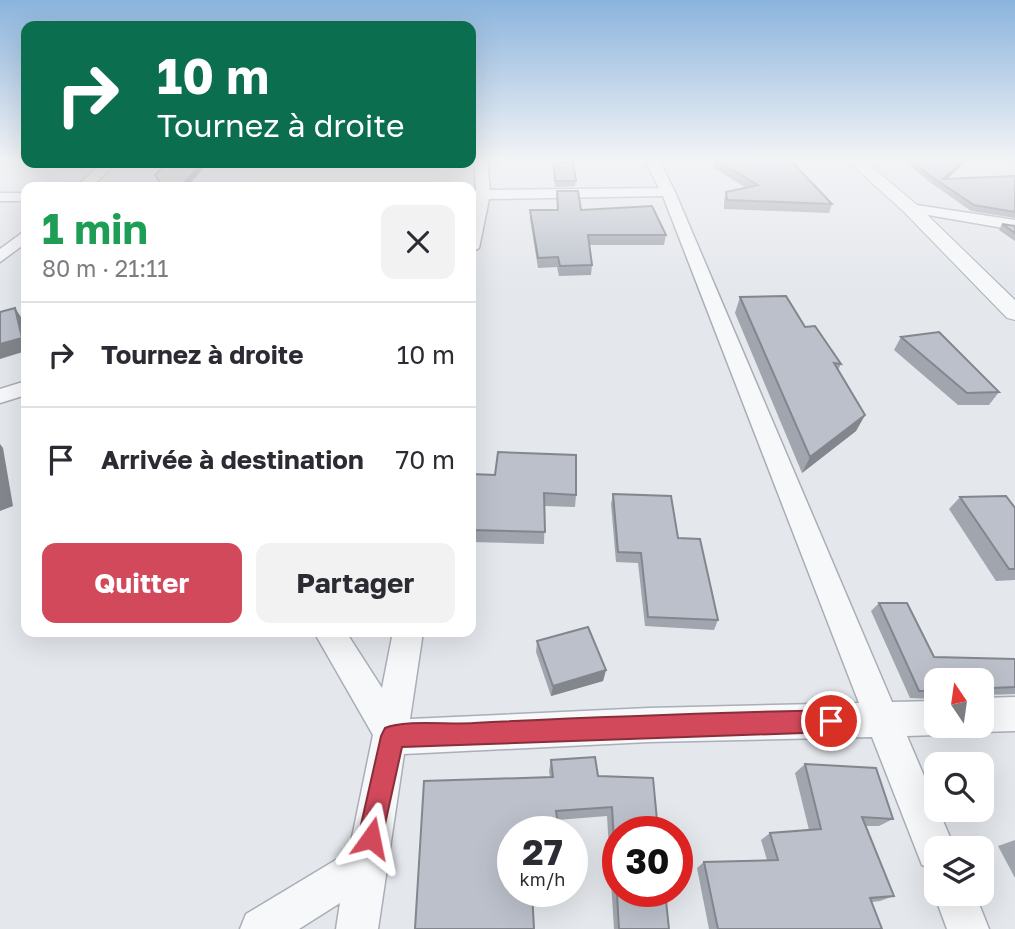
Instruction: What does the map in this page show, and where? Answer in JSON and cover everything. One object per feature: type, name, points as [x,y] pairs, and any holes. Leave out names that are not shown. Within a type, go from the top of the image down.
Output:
[{"type":"street","points":[[673,203],[930,836]]},
{"type":"street","points":[[905,203],[1015,313]]},
{"type":"street","points":[[910,208],[1015,225]]},
{"type":"street","points":[[0,257],[21,239]]},
{"type":"street","points":[[0,396],[21,390]]},
{"type":"street","points":[[332,637],[393,736]]},
{"type":"street","points":[[357,929],[366,863],[393,736],[407,637]]},
{"type":"street","points":[[994,715],[1015,714]]},
{"type":"street","points":[[393,736],[439,737],[649,725],[924,718]]},
{"type":"street","points":[[261,929],[366,863]]},
{"type":"street","points":[[959,906],[968,929]]},
{"type":"building","points":[[558,203],[580,203],[581,210],[652,206],[666,235],[588,235],[592,265],[560,266],[558,257],[538,258],[530,210],[558,210]]},
{"type":"building","points":[[972,203],[1015,203],[1015,212]]},
{"type":"building","points":[[1002,224],[1015,226],[1015,233]]},
{"type":"building","points":[[786,296],[805,327],[815,326],[841,364],[834,363],[865,415],[810,457],[740,297]]},
{"type":"building","points":[[15,308],[21,338],[0,344],[0,312]]},
{"type":"building","points":[[939,332],[999,392],[967,393],[901,337]]},
{"type":"building","points":[[498,452],[576,455],[576,495],[544,493],[545,532],[476,530],[476,474],[495,475]]},
{"type":"building","points":[[613,494],[671,496],[678,538],[700,539],[718,620],[648,617],[641,553],[618,552]]},
{"type":"building","points":[[1006,496],[1015,508],[1015,569],[1009,569],[960,497]]},
{"type":"building","points":[[879,603],[907,603],[934,657],[1015,659],[1015,687],[994,688],[994,668],[924,668],[924,691],[919,691]]},
{"type":"building","points":[[588,627],[606,670],[553,686],[537,641]]},
{"type":"building","points":[[595,757],[598,776],[653,778],[657,816],[613,816],[612,807],[556,811],[557,816],[497,816],[497,907],[533,907],[534,929],[415,929],[424,781],[553,777],[551,760]]},
{"type":"building","points":[[805,764],[876,768],[893,819],[862,817],[894,896],[870,898],[882,929],[718,929],[704,862],[778,860],[770,833],[821,829]]},
{"type":"building","points":[[618,907],[667,907],[669,929],[619,929]]},
{"type":"route","points":[[371,838],[393,736],[439,737],[649,725],[831,721]]}]
